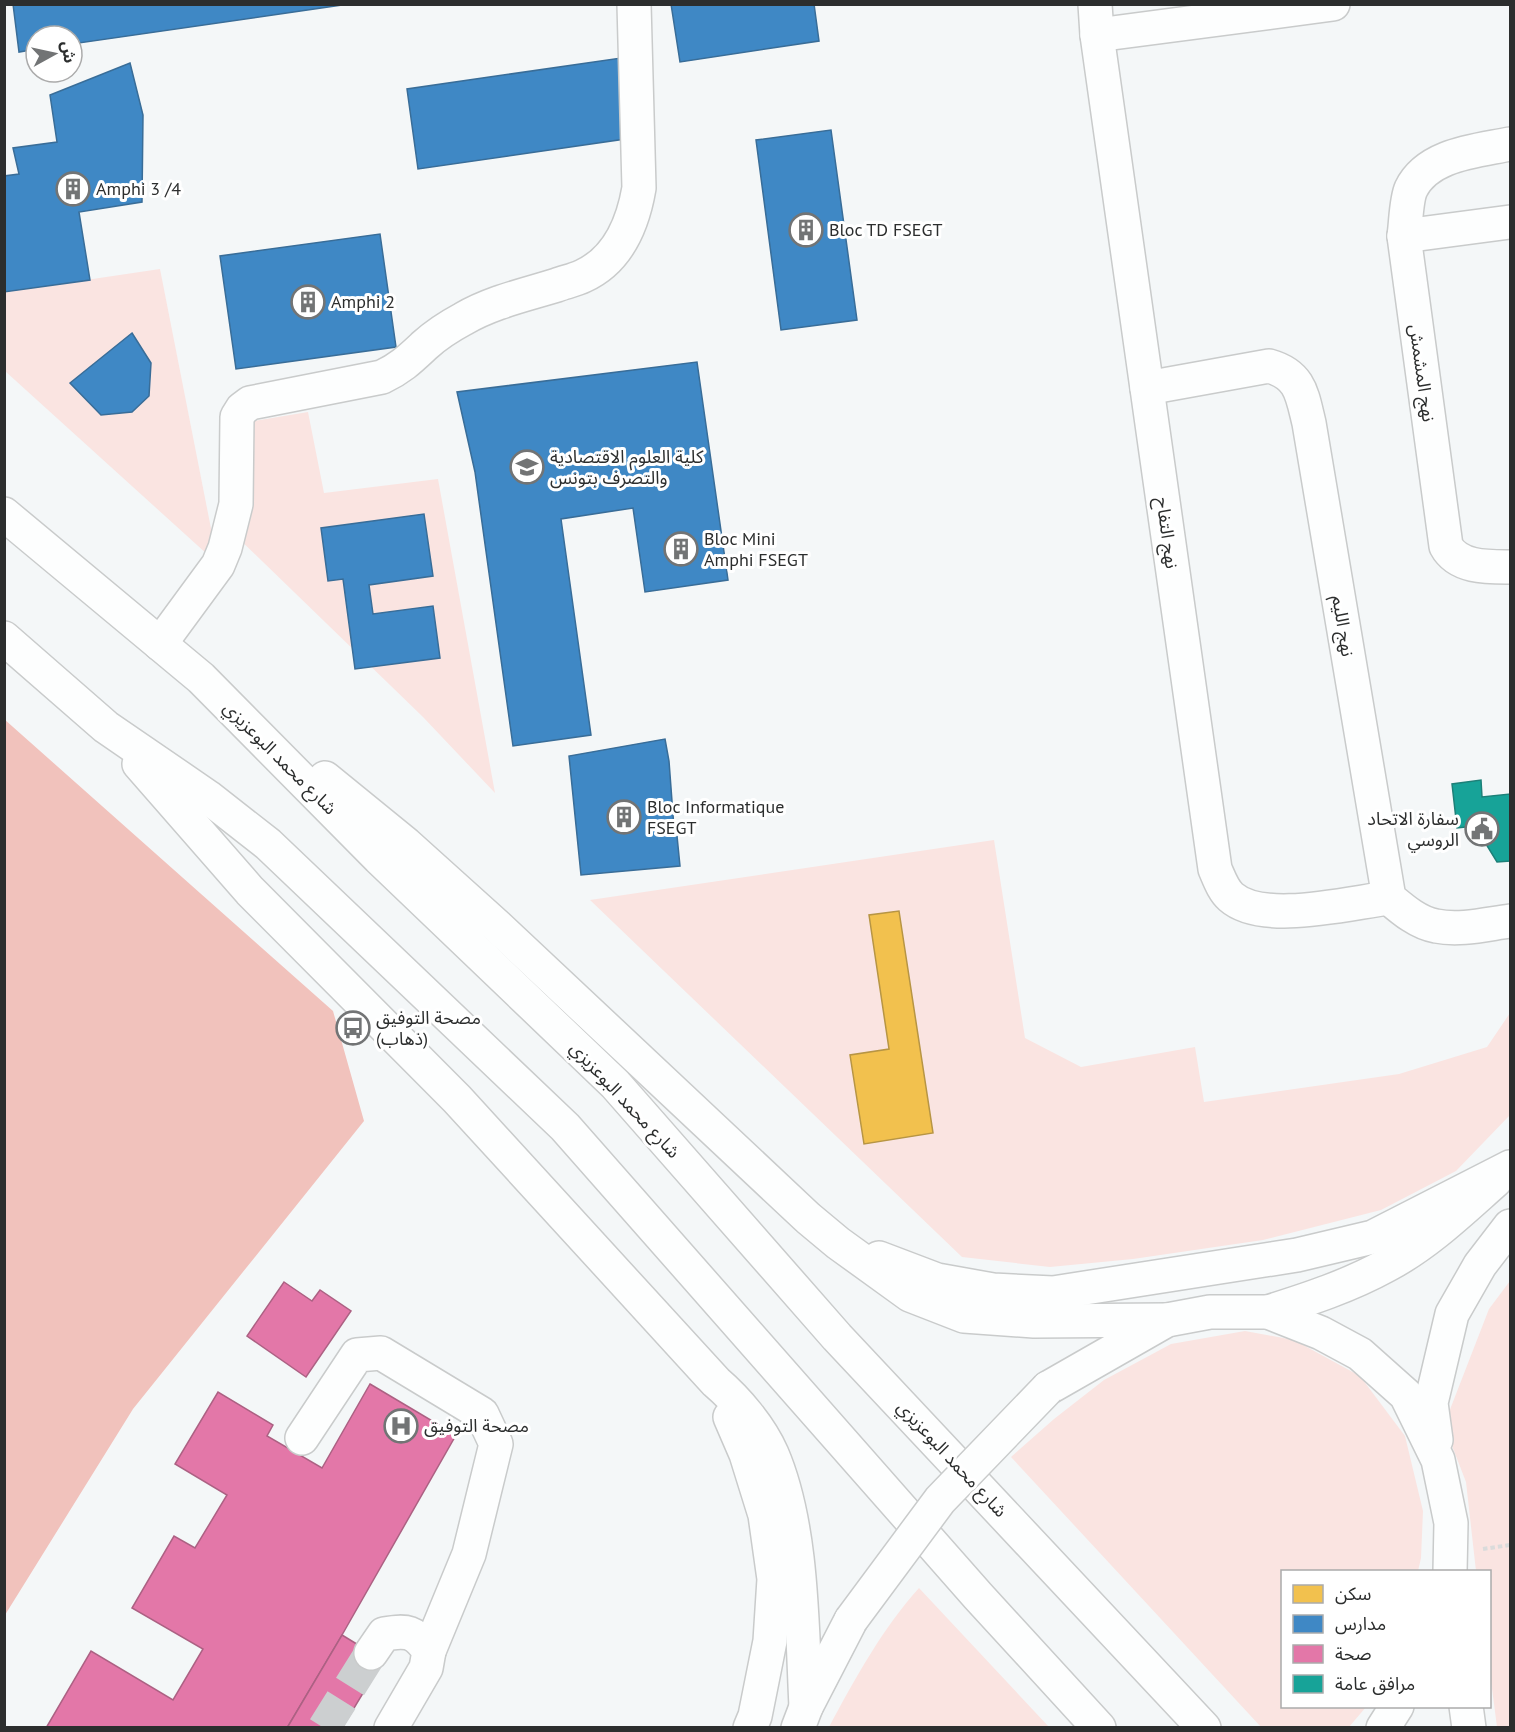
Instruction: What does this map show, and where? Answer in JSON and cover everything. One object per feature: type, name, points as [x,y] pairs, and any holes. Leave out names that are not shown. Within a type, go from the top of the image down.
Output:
[{"type":"main road","points":[[160,644],[218,565],[225,548],[236,504],[235,427],[242,409],[250,403],[382,377],[396,371],[426,345],[463,319],[507,299],[584,276],[600,265],[615,250],[627,231],[635,210],[639,188],[634,4]]},
{"type":"main road","points":[[1096,20],[1333,4]]},
{"type":"main road","name":"نهج التفاح","points":[[1096,20],[1215,868],[1229,895],[1241,904],[1254,909],[1290,911],[1389,898]]},
{"type":"main road","name":"نهج المشمش","points":[[1510,144],[1447,158],[1427,170],[1411,190],[1404,236],[1446,546],[1450,554],[1458,560],[1486,566],[1510,567]]},
{"type":"main road","points":[[1404,236],[1510,222]]},
{"type":"main road","name":"نهج الليم","points":[[1147,388],[1269,366],[1287,373],[1300,388],[1310,423],[1389,898]]},
{"type":"main road","name":"شارع محمد البوعزيزي","points":[[4,514],[201,678],[379,858],[615,1084],[837,1337],[1204,1728]]},
{"type":"main road","points":[[4,638],[106,727],[208,797],[268,844],[565,1127],[978,1596],[1099,1728]]},
{"type":"main road","points":[[201,678],[406,844],[506,934],[808,1218],[838,1243],[910,1295],[964,1316],[1034,1321],[1167,1320],[1210,1312],[1268,1312],[1340,1288],[1388,1265],[1434,1234],[1510,1168]]},
{"type":"main road","points":[[106,727],[250,891],[457,1099],[716,1382],[731,1395],[761,1435],[772,1453],[783,1487],[798,1569],[802,1717]]},
{"type":"main road","points":[[1389,898],[1408,914],[1435,926],[1471,927],[1510,921]]},
{"type":"main road","points":[[838,1243],[937,1280],[993,1290],[1053,1293],[1297,1255],[1372,1237],[1510,1168]]},
{"type":"main road","points":[[1450,1570],[1451,1524],[1438,1460],[1431,1403],[1452,1314],[1480,1265],[1510,1226]]},
{"type":"main road","points":[[1268,1312],[1321,1333],[1360,1354],[1406,1395],[1438,1460]]},
{"type":"main road","points":[[802,1717],[851,1620],[940,1500],[1048,1388],[1167,1320]]},
{"type":"main road","points":[[302,1438],[357,1356],[381,1353],[482,1414],[496,1444],[469,1554],[429,1650],[426,1668],[391,1728]]},
{"type":"main road","points":[[716,1382],[746,1454],[765,1515],[774,1579],[770,1641],[755,1716],[750,1728]]},
{"type":"main road","points":[[371,1653],[384,1634],[403,1630],[420,1638],[429,1650]]},
{"type":"main road","points":[[1383,1728],[1396,1708]]},
{"type":"main road","points":[[1466,1708],[1469,1728]]},
{"type":"shaded area","points":[[160,269],[218,564],[5,371],[5,292]]},
{"type":"shaded area","points":[[308,412],[324,493],[438,479],[495,793],[423,717],[234,534],[235,424]]},
{"type":"shaded area","points":[[4,719],[333,1011],[364,1121],[133,1409],[5,1615]]},
{"type":"shaded area","points":[[994,840],[1025,1038],[1081,1067],[1195,1047],[1204,1102],[1399,1074],[1487,1047],[1510,1013],[1510,1115],[1456,1171],[1381,1210],[1263,1240],[1133,1259],[1050,1267],[962,1257],[590,900]]},
{"type":"shaded area","points":[[1510,1281],[1510,1727],[1497,1727],[1491,1681],[1491,1570],[1476,1570],[1466,1482],[1444,1425],[1489,1309]]},
{"type":"shaded area","points":[[1245,1331],[1294,1340],[1360,1376],[1405,1436],[1423,1511],[1418,1570],[1281,1570],[1281,1708],[1365,1708],[1349,1727],[1261,1727],[1011,1457],[1054,1419],[1104,1380],[1171,1344]]},
{"type":"shaded area","points":[[919,1588],[1049,1727],[829,1727],[881,1637]]},
{"type":"building: سكن","points":[[899,911],[933,1133],[864,1144],[850,1055],[889,1049],[869,915]]},
{"type":"building: مدارس","points":[[13,4],[349,4],[84,42],[84,24],[24,24],[24,51],[19,52]]},
{"type":"building: مدارس","points":[[671,4],[814,4],[819,41],[680,62]]},
{"type":"building: مدارس","points":[[628,57],[639,137],[418,169],[407,89]]},
{"type":"building: مدارس","name":"Amphi 3 /4","points":[[130,63],[143,115],[142,202],[79,212],[90,280],[4,292],[4,176],[19,174],[13,148],[57,142],[50,95],[78,84],[84,84],[84,81]]},
{"type":"building: مدارس","name":"Bloc TD FSEGT","points":[[831,130],[857,320],[781,330],[756,140]]},
{"type":"building: مدارس","name":"Amphi 2","points":[[380,234],[396,347],[236,369],[220,256]]},
{"type":"building: مدارس","points":[[132,333],[151,363],[149,396],[132,412],[101,415],[70,383]]},
{"type":"building: مدارس","name":"Bloc Mini Amphi FSEGT","points":[[697,362],[728,580],[645,592],[633,508],[561,519],[591,735],[513,746],[475,472],[457,392]]},
{"type":"building: مدارس","points":[[424,514],[433,576],[369,585],[373,614],[433,606],[440,658],[355,669],[343,579],[328,581],[321,528]]},
{"type":"building: مدارس","name":"Bloc Informatique FSEGT","points":[[665,739],[680,866],[581,875],[569,756]]},
{"type":"building: صحة","points":[[284,1282],[312,1301],[320,1290],[351,1311],[306,1377],[247,1336]]},
{"type":"building: صحة","points":[[370,1384],[456,1435],[287,1728],[46,1728],[91,1651],[173,1700],[203,1649],[132,1608],[174,1536],[195,1548],[227,1495],[175,1464],[218,1392],[273,1425],[267,1436],[322,1468]]},
{"type":"building: صحة","points":[[342,1635],[383,1660],[342,1728],[287,1728]]},
{"type":"building: مرافق عامة","points":[[1481,780],[1482,797],[1510,794],[1510,861],[1497,862],[1475,826],[1457,828],[1452,784]]},
{"type":"tunnel","points":[[324,1728],[371,1653]]},
{"type":"place","name":"Amphi 3 /4","points":[[73,189]]},
{"type":"place","name":"Bloc TD FSEGT","points":[[806,230]]},
{"type":"place","name":"Amphi 2","points":[[308,302]]},
{"type":"place","name":"كلية العلوم الاقتصادية والتصرف بتونس","points":[[527,467]]},
{"type":"place","name":"Bloc Mini Amphi FSEGT","points":[[681,549]]},
{"type":"place","name":"Bloc Informatique FSEGT","points":[[624,817]]},
{"type":"place","name":"سفارة الاتحاد الروسي","points":[[1482,829]]},
{"type":"place","name":"مصحة التوفيق (ذهاب)","points":[[353,1028]]},
{"type":"place","name":"مصحة التوفيق","points":[[401,1426]]}]
